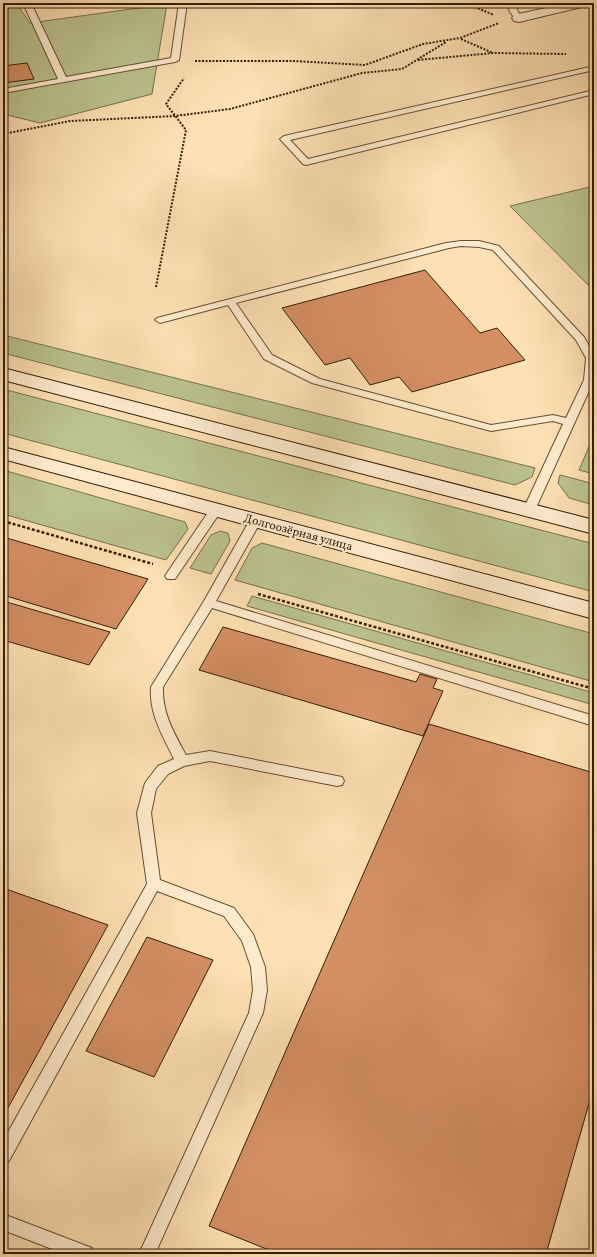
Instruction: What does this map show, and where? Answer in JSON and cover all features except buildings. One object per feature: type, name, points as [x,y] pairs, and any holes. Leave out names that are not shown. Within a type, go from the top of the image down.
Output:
[{"type":"main road","points":[[519,18],[588,3]]},
{"type":"main road","points":[[3,374],[594,527]]},
{"type":"main road","name":"Долгоозёрная улица","points":[[3,453],[215,511],[594,611]]},
{"type":"lane","points":[[27,3],[64,80]]},
{"type":"lane","points":[[3,91],[175,60],[183,3]]},
{"type":"lane","points":[[511,3],[514,12],[519,18]]},
{"type":"lane","points":[[594,68],[284,139],[306,162],[594,92]]},
{"type":"lane","points":[[160,320],[449,245],[467,242],[496,248],[580,339],[591,358],[589,380],[529,510]]},
{"type":"lane","points":[[230,302],[268,357],[316,382],[490,428],[504,427],[553,418],[570,422]]},
{"type":"lane","points":[[173,573],[215,511]]},
{"type":"lane","points":[[182,760],[158,709],[156,698],[157,687],[209,603],[255,521]]},
{"type":"lane","points":[[209,603],[594,721]]},
{"type":"lane","points":[[3,1156],[154,884],[144,813],[150,787],[163,770],[182,760],[210,756],[337,781]]},
{"type":"lane","points":[[147,1254],[256,1013],[260,990],[258,966],[248,938],[229,912],[154,884]]},
{"type":"lane","points":[[3,1222],[86,1254]]},
{"type":"path","points":[[175,60],[294,61],[365,65],[423,44],[446,42],[460,38],[500,22]]},
{"type":"path","points":[[460,38],[493,53]]},
{"type":"path","points":[[3,134],[70,121],[176,116],[230,109],[362,73],[402,69],[446,42]]},
{"type":"path","points":[[416,60],[493,53],[568,54]]},
{"type":"path","points":[[156,287],[186,130],[166,104],[188,72],[175,60]]},
{"type":"path","points":[[3,521],[173,573]]},
{"type":"path","points":[[220,584],[594,689]]},
{"type":"green space","points":[[3,3],[16,3],[30,23],[167,4],[152,94],[40,123],[3,114]]},
{"type":"green space","points":[[594,186],[594,291],[510,206]]},
{"type":"green space","points":[[3,335],[535,468],[532,477],[515,485],[3,353]]},
{"type":"green space","points":[[3,389],[594,544],[594,592],[3,433]]},
{"type":"green space","points":[[594,435],[594,474],[579,470]]},
{"type":"green space","points":[[3,470],[185,522],[188,529],[166,560],[3,514]]},
{"type":"green space","points":[[560,475],[594,484],[594,505],[569,498],[558,483]]},
{"type":"green space","points":[[220,531],[228,533],[230,541],[211,574],[190,568],[211,535]]},
{"type":"green space","points":[[262,543],[594,634],[594,682],[235,580],[252,548]]},
{"type":"green space","points":[[252,596],[594,693],[594,705],[247,606]]}]
